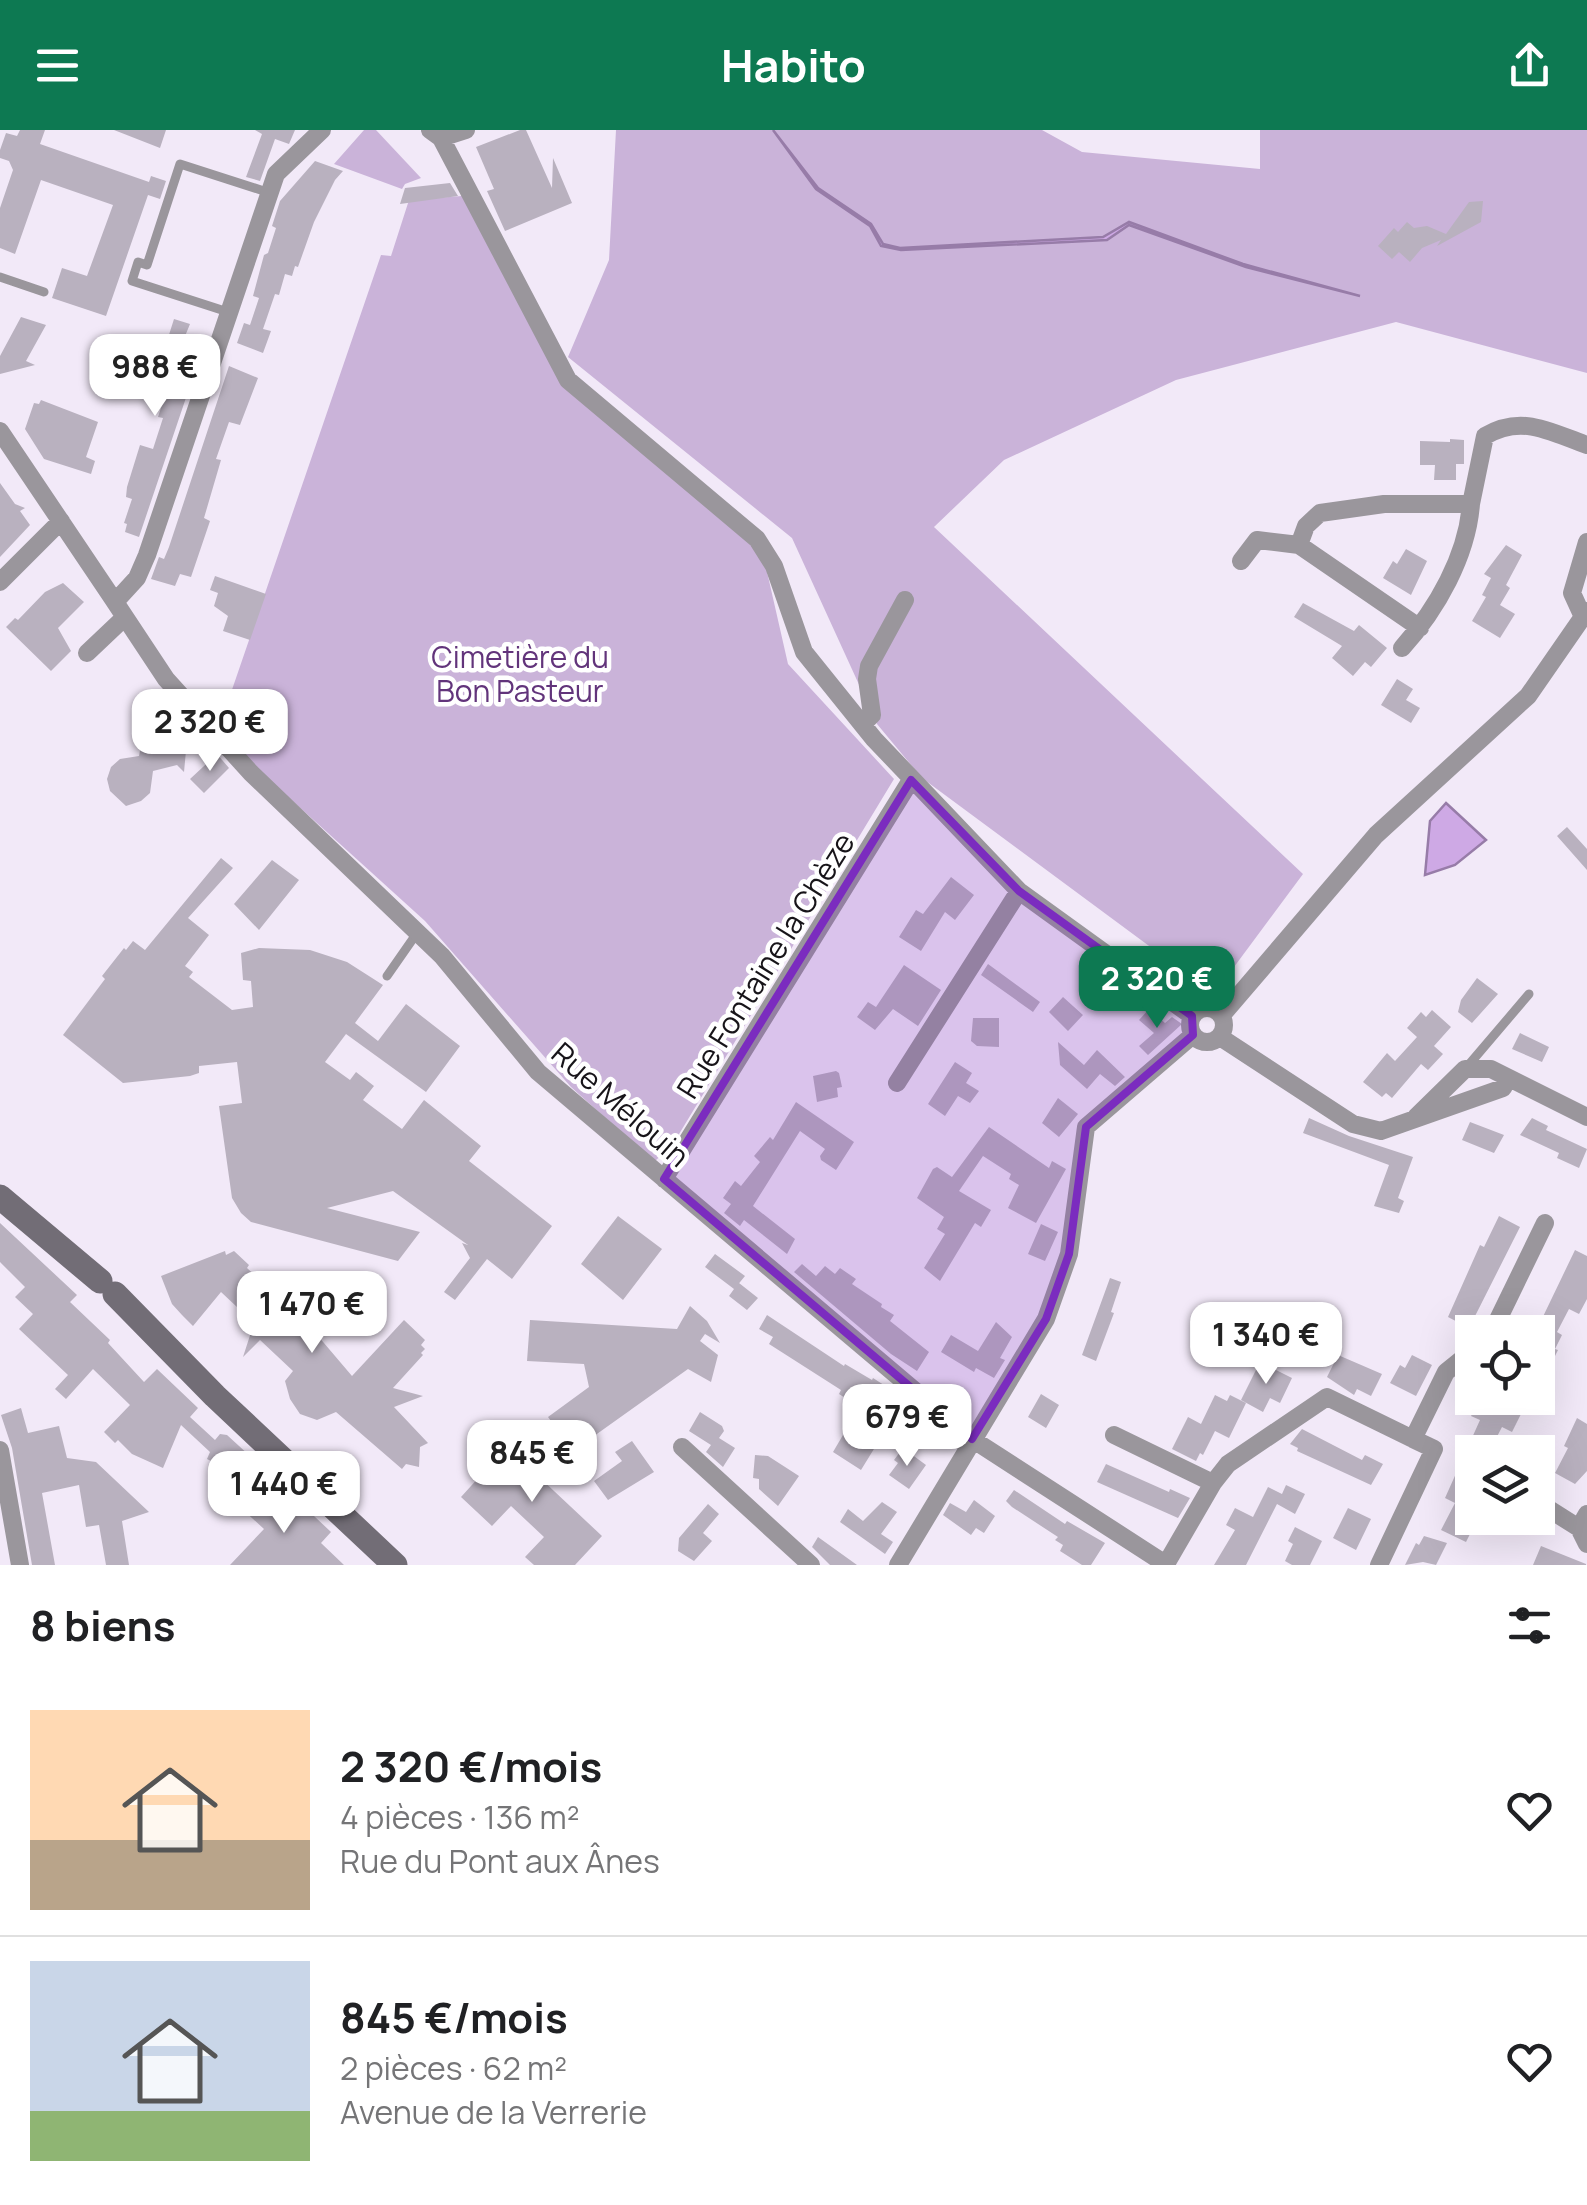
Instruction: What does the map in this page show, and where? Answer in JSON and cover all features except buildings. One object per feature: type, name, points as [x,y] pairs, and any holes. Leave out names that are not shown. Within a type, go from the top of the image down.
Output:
[{"type":"main road","points":[[0,1198],[107,1287],[251,1430],[396,1565]]},
{"type":"street","points":[[88,653],[120,610],[146,556],[276,174],[322,130]]},
{"type":"street","points":[[466,130],[435,134],[568,380],[757,539],[774,566],[804,652],[911,780],[1019,890],[1192,1026],[1206,1042],[1220,1037]]},
{"type":"street","points":[[1402,648],[1420,628],[1464,549],[1486,436],[1504,425],[1528,425],[1587,445]]},
{"type":"street","name":"Rue Mélouin","points":[[0,432],[7,456],[62,521],[166,678],[251,774],[442,956],[538,1072],[972,1440],[1167,1565]]},
{"type":"street","points":[[1299,546],[1306,526],[1320,513],[1384,504],[1472,504]]},
{"type":"street","points":[[0,582],[62,521]]},
{"type":"street","points":[[1241,561],[1257,540],[1299,546],[1420,628]]},
{"type":"street","points":[[1222,1015],[1376,834],[1528,696],[1585,614],[1572,593],[1587,542]]},
{"type":"street","points":[[863,724],[872,715],[869,666],[905,600]]},
{"type":"street","name":"Rue Fontaine la Chèze","points":[[664,1178],[911,780]]},
{"type":"street","points":[[897,1082],[1019,890]]},
{"type":"street","points":[[898,1565],[1046,1319],[1069,1254],[1086,1128],[1192,1026],[1206,1007],[1222,1015]]},
{"type":"street","points":[[1220,1037],[1222,1015]]},
{"type":"street","points":[[1220,1037],[1353,1124],[1381,1131],[1503,1088],[1508,1079]]},
{"type":"street","points":[[1412,1121],[1465,1069],[1490,1069],[1587,1117]]},
{"type":"street","points":[[1500,1315],[1545,1223]]},
{"type":"street","points":[[1412,1439],[1446,1372],[1455,1365]]},
{"type":"street","points":[[1167,1565],[1213,1482],[1228,1464],[1327,1397],[1434,1449],[1379,1565]]},
{"type":"street","points":[[1114,1436],[1213,1482]]},
{"type":"street","points":[[682,1448],[810,1565]]},
{"type":"street","points":[[0,1450],[20,1565]]},
{"type":"street","points":[[1555,1512],[1584,1528]]},
{"type":"lane","points":[[228,312],[132,281],[138,262],[147,265],[180,164],[270,193]]},
{"type":"lane","points":[[0,277],[44,292]]},
{"type":"lane","points":[[387,976],[417,933]]},
{"type":"lane","points":[[1465,1069],[1529,994]]},
{"type":"highlighted area","points":[[911,780],[1019,891],[1192,1016],[1193,1035],[1086,1127],[1069,1254],[1046,1319],[972,1439],[664,1179]]},
{"type":"green space","points":[[364,130],[376,130],[421,178],[402,189],[334,164]]},
{"type":"green space","points":[[616,130],[1042,130],[1082,152],[1260,169],[1260,130],[1587,130],[1587,373],[1396,322],[1176,380],[1004,460],[934,527],[1303,874],[1214,994],[922,778],[877,724],[792,538],[568,357],[609,260]]},
{"type":"green space","name":"Cimetière du Bon Pasteur","points":[[462,196],[561,384],[754,547],[765,563],[788,664],[894,779],[673,1144],[654,1162],[571,1087],[425,921],[253,765],[217,716],[224,713],[381,255],[391,256],[409,200]]},
{"type":"shaded area","points":[[773,130],[818,188],[871,224],[883,244],[900,248],[1103,237],[1129,222],[1243,264],[1360,296],[1246,267],[1129,225],[1107,240],[901,250],[881,246],[870,226],[816,189]]},
{"type":"shaded area","points":[[1446,803],[1486,840],[1455,865],[1425,875],[1430,821]]}]
